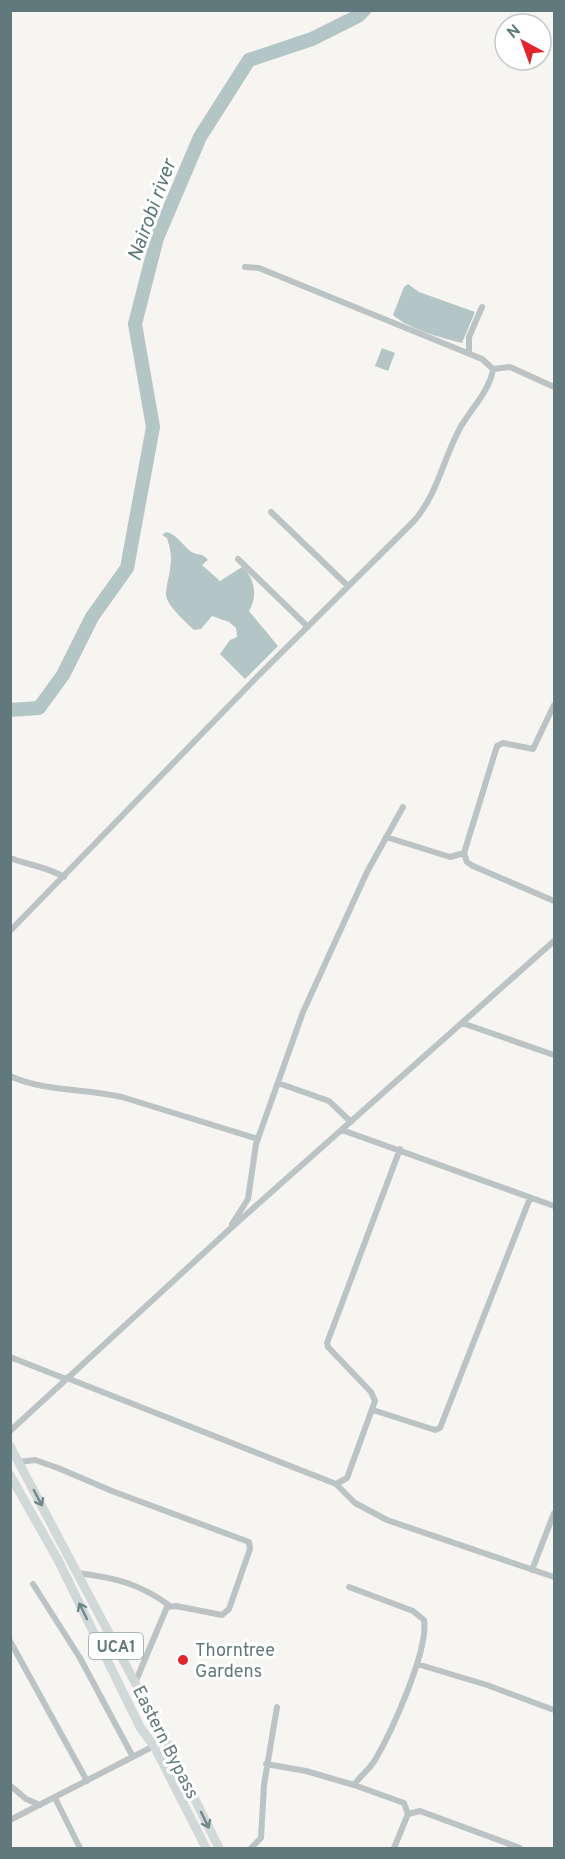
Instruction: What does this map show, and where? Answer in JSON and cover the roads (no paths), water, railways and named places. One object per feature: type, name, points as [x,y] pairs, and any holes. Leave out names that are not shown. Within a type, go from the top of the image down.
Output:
[{"type":"main road","name":"Eastern Bypass","points":[[10,1446],[219,1848]]},
{"type":"main road","name":"Eastern Bypass","points":[[10,1476],[58,1560],[140,1727],[154,1746],[206,1848]]},
{"type":"street","points":[[10,931],[424,509],[434,494],[459,431],[484,390],[493,369],[490,363],[469,353],[259,268],[245,267]]},
{"type":"street","points":[[469,353],[469,338],[482,307]]},
{"type":"street","points":[[493,369],[510,367],[555,387]]},
{"type":"street","points":[[271,512],[348,586]]},
{"type":"street","points":[[238,559],[308,627]]},
{"type":"street","points":[[555,705],[533,749],[503,742],[497,746],[464,853],[467,862],[473,866],[555,901]]},
{"type":"street","points":[[231,1228],[248,1198],[258,1139],[303,1012],[331,947],[403,807]]},
{"type":"street","points":[[386,837],[450,857],[464,853]]},
{"type":"street","points":[[10,858],[31,867],[51,869],[64,877]]},
{"type":"street","points":[[10,1431],[231,1228],[555,941]]},
{"type":"street","points":[[462,1023],[555,1055]]},
{"type":"street","points":[[10,1076],[32,1085],[77,1088],[122,1096],[258,1139]]},
{"type":"street","points":[[278,1083],[329,1101],[351,1122]]},
{"type":"street","points":[[342,1130],[555,1206]]},
{"type":"street","points":[[336,1484],[347,1478],[375,1401],[371,1392],[328,1347],[327,1343],[400,1149]]},
{"type":"street","points":[[373,1410],[435,1430],[440,1428],[478,1337],[489,1301],[530,1198]]},
{"type":"street","points":[[10,1357],[336,1484],[355,1503],[387,1520],[555,1577]]},
{"type":"street","points":[[19,1461],[35,1460],[58,1468],[112,1491],[249,1542],[250,1549],[225,1613],[222,1615],[170,1606],[152,1592],[121,1579],[78,1573]]},
{"type":"street","points":[[532,1570],[555,1513]]},
{"type":"street","points":[[33,1584],[80,1658],[133,1757]]},
{"type":"street","points":[[349,1587],[420,1615],[426,1627],[417,1664],[374,1761],[354,1785]]},
{"type":"street","points":[[135,1683],[164,1612],[170,1606]]},
{"type":"street","points":[[10,1641],[87,1781]]},
{"type":"street","points":[[417,1664],[487,1685],[555,1710]]},
{"type":"street","points":[[251,1848],[261,1838],[266,1764],[277,1707]]},
{"type":"street","points":[[10,1820],[154,1746]]},
{"type":"street","points":[[266,1764],[306,1771],[404,1803],[408,1815],[394,1848]]},
{"type":"street","points":[[12,1787],[26,1799],[40,1805]]},
{"type":"street","points":[[55,1798],[80,1848]]},
{"type":"street","points":[[408,1815],[420,1811],[520,1848]]},
{"type":"waterway","name":"Nairobi river","points":[[10,710],[39,708],[63,675],[92,617],[127,568],[153,427],[135,324],[157,238],[200,137],[249,60],[312,39],[358,16],[364,10]]},
{"type":"place","name":"Thorntree Gardens","points":[[183,1660]]}]
